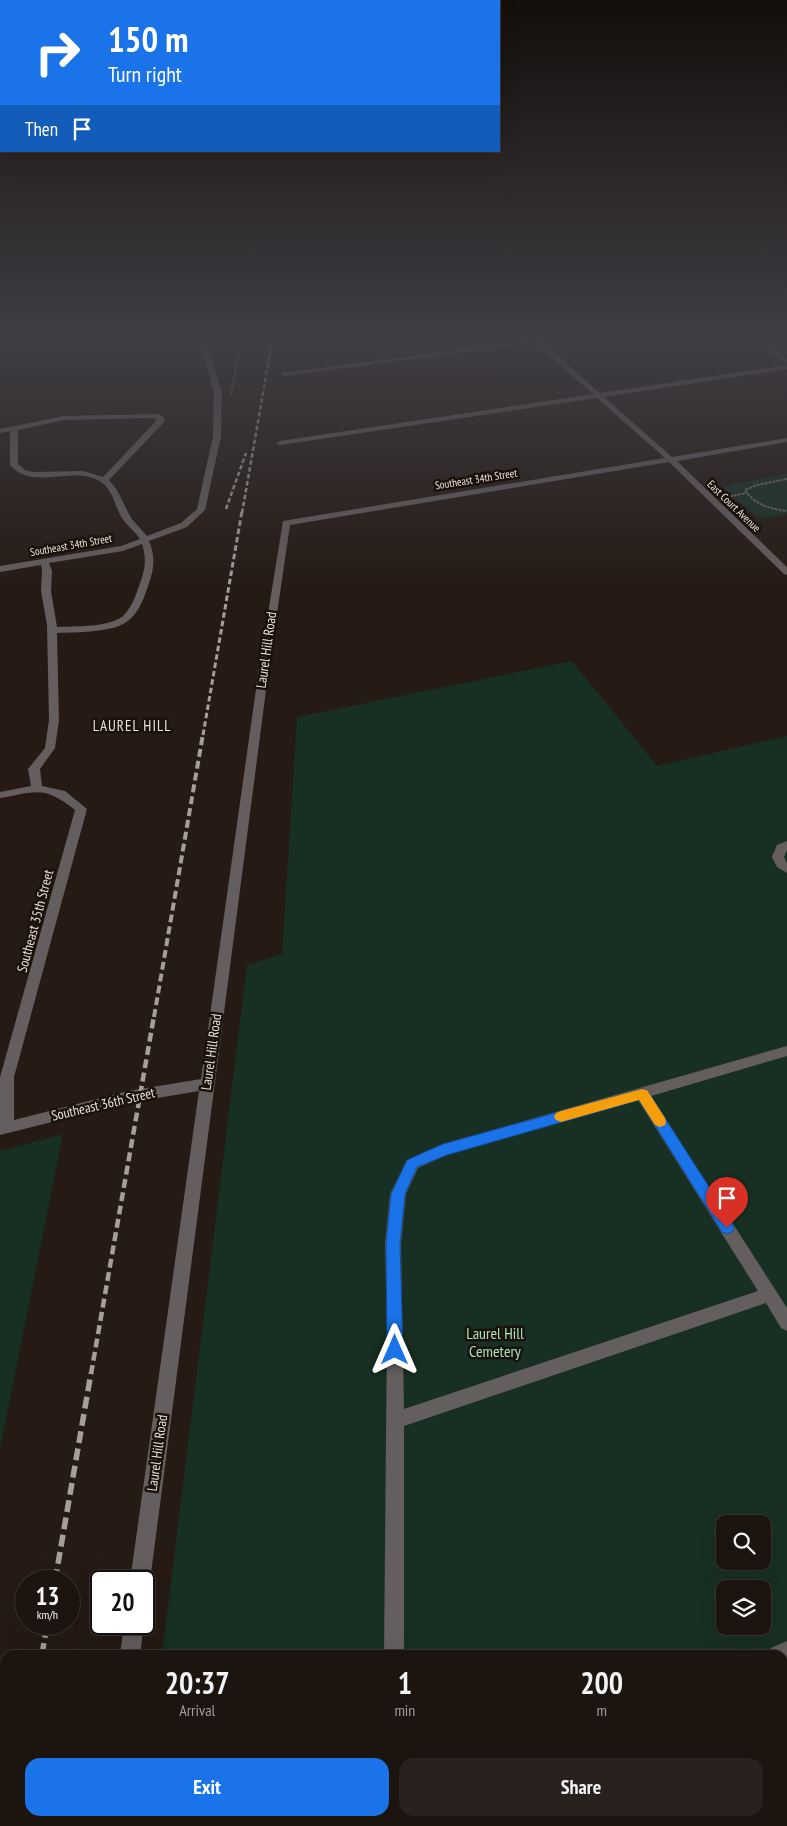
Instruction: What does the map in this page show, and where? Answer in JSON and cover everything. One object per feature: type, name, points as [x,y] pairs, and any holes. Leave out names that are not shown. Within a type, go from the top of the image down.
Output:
[{"type":"street","points":[[0,432],[49,421]]},
{"type":"street","points":[[105,480],[160,421]]},
{"type":"street","name":"Southeast 34th Street","points":[[0,569],[123,548],[184,525],[201,510],[217,436],[217,421]]},
{"type":"street","points":[[280,443],[428,421]]},
{"type":"street","name":"East Court Avenue","points":[[628,421],[783,564],[787,572]]},
{"type":"street","points":[[14,429],[14,465],[17,469],[26,473],[40,475],[92,475],[105,480],[129,522],[145,539],[151,560],[139,601],[124,620],[97,627],[52,630]]},
{"type":"street","name":"Southeast 34th Street","points":[[286,523],[787,440]]},
{"type":"street","name":"Laurel Hill Road","points":[[141,1570],[206,1084],[264,665],[286,523]]},
{"type":"street","points":[[37,788],[34,769],[50,748],[54,720],[52,630],[44,562]]},
{"type":"street","name":"Southeast 35th Street","points":[[0,795],[37,788],[61,793],[81,809],[8,1078],[4,1128]]},
{"type":"street","points":[[787,845],[780,848],[778,857],[781,864],[787,869]]},
{"type":"street","points":[[394,1650],[395,1420],[393,1244],[398,1194],[412,1164],[443,1150],[787,1051]]},
{"type":"street","name":"Southeast 36th Street","points":[[4,1128],[134,1095],[206,1084]]},
{"type":"street","points":[[642,1094],[787,1322]]},
{"type":"street","points":[[395,1420],[769,1295]]},
{"type":"street","points":[[131,1650],[133,1635]]},
{"type":"path","points":[[747,493],[745,490],[757,484],[787,479]]},
{"type":"path","points":[[711,498],[747,493],[760,504],[772,510],[787,511]]},
{"type":"green space","points":[[787,474],[787,514],[759,519],[721,486]]},
{"type":"green space","name":"Laurel Hill Cemetery","points":[[572,661],[657,766],[787,736],[787,1650],[163,1650],[247,965],[282,954],[297,717]]},
{"type":"green space","points":[[63,1134],[0,1450],[0,1151]]},
{"type":"railway","points":[[242,513],[258,421]]},
{"type":"railway","points":[[226,509],[246,453]]},
{"type":"railway","points":[[203,735],[242,511]]},
{"type":"railway","points":[[154,1017],[203,734]]},
{"type":"railway","points":[[91,1374],[154,1016]]},
{"type":"railway","points":[[57,1570],[91,1373]]},
{"type":"railway","points":[[43,1650],[45,1635]]},
{"type":"slow traffic","points":[[561,1117],[642,1094],[660,1122]]},
{"type":"district","name":"LAUREL HILL","points":[[132,726]]},
{"type":"route","points":[[395,1350],[393,1244],[398,1194],[412,1164],[443,1150],[642,1094],[727,1228]]}]
